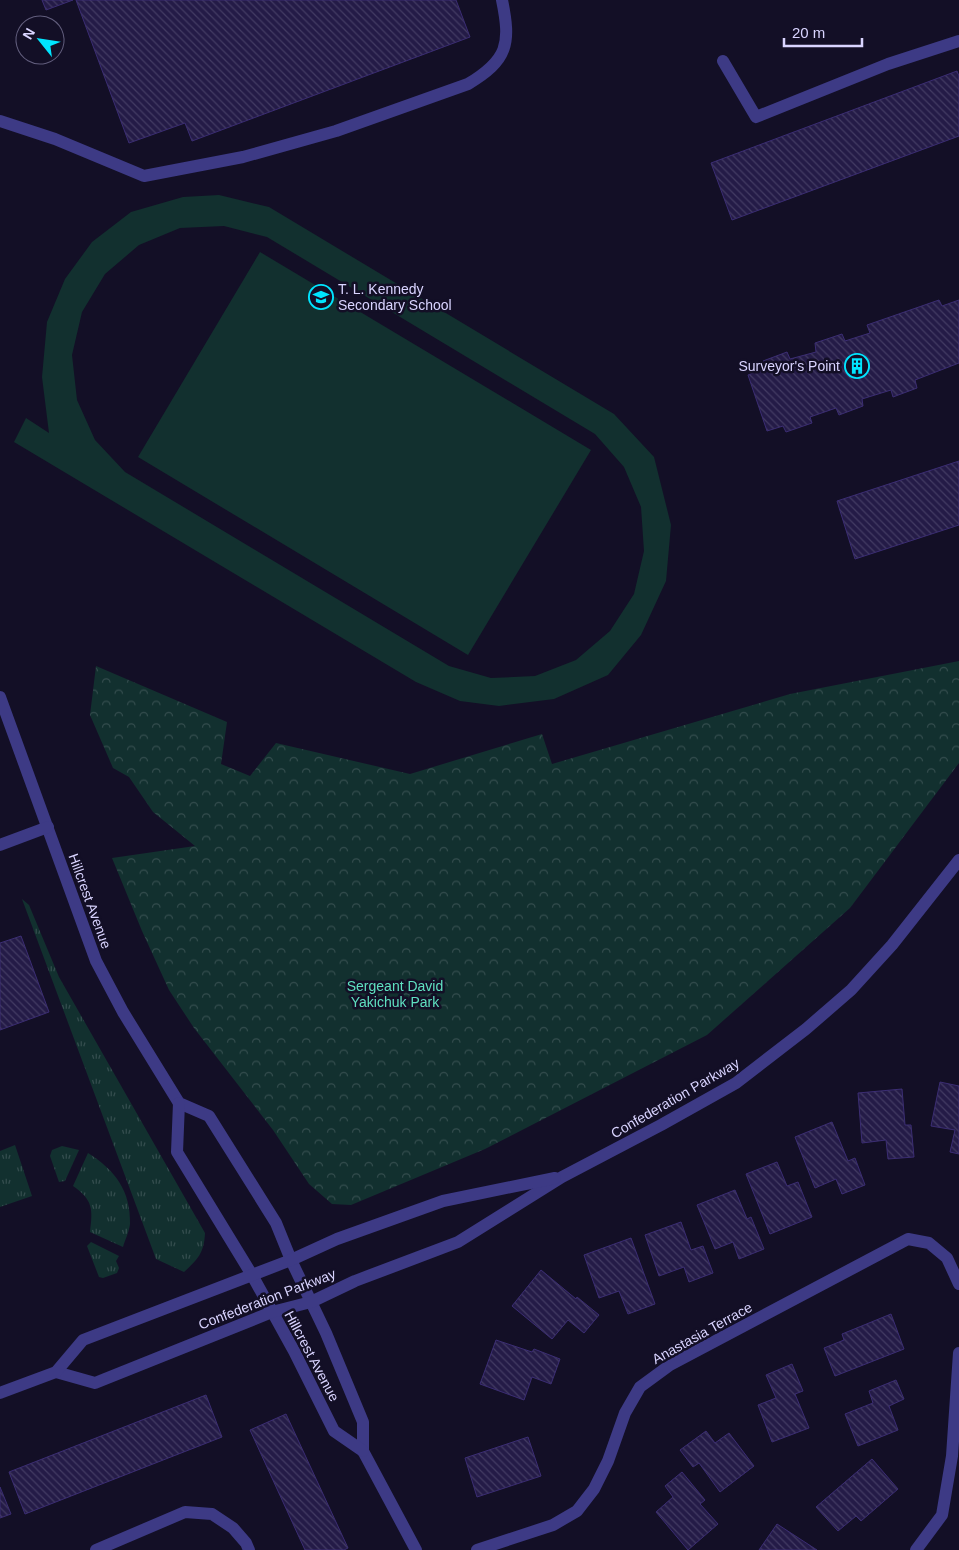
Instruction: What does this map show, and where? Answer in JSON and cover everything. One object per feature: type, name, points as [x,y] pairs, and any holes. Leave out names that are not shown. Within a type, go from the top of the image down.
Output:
[{"type":"street","points":[[0,121],[55,139],[144,176],[243,158],[336,131],[468,84],[484,74],[496,63],[505,47],[507,27],[502,0]]},
{"type":"street","points":[[723,61],[756,117],[888,64],[959,41]]},
{"type":"street","name":"Hillcrest Avenue","points":[[0,697],[96,961],[123,1012],[179,1103],[209,1116],[276,1223],[291,1260],[326,1333],[362,1422],[363,1451],[416,1550]]},
{"type":"street","points":[[0,844],[48,827]]},
{"type":"street","name":"Confederation Parkway","points":[[56,1372],[95,1383],[272,1312],[311,1302],[356,1282],[458,1242],[562,1177],[736,1083],[806,1029],[851,990],[892,945],[959,860]]},
{"type":"street","name":"Hillcrest Avenue","points":[[179,1103],[176,1152],[252,1275],[294,1351],[334,1431],[363,1451]]},
{"type":"street","name":"Confederation Parkway","points":[[0,1393],[56,1372],[83,1340],[291,1260],[337,1239],[443,1201],[562,1177]]},
{"type":"street","name":"Anastasia Terrace","points":[[478,1550],[553,1525],[578,1512],[594,1489],[608,1461],[625,1413],[640,1387],[670,1365],[908,1240],[929,1243],[947,1258],[959,1284]]},
{"type":"street","points":[[916,1550],[942,1514],[952,1456],[959,1353]]},
{"type":"street","points":[[96,1550],[185,1512],[212,1514],[233,1528],[246,1543],[249,1550]]},
{"type":"green space","points":[[219,195],[269,207],[614,414],[654,457],[671,525],[666,581],[641,635],[608,675],[554,699],[499,706],[460,701],[416,682],[14,442],[26,418],[49,433],[42,377],[47,322],[65,279],[92,242],[131,212],[183,197]],"holes":[[[224,226],[267,237],[595,434],[624,467],[641,507],[644,551],[634,594],[610,631],[576,660],[535,676],[491,678],[449,666],[125,472],[95,440],[77,400],[72,355],[82,312],[105,274],[139,245],[180,228]]]},
{"type":"green space","points":[[260,252],[591,450],[468,655],[138,457]]},
{"type":"green space","name":"Sergeant David Yakichuk Park","points":[[959,661],[959,763],[850,908],[707,1035],[485,1149],[351,1205],[332,1204],[309,1184],[273,1130],[194,1028],[169,990],[112,858],[195,846],[153,812],[129,777],[113,768],[90,715],[96,666],[227,722],[221,764],[250,776],[276,743],[410,774],[542,734],[552,764],[790,694]]},
{"type":"green space","points":[[22,899],[29,905],[59,977],[205,1233],[199,1255],[184,1272],[156,1259]]},
{"type":"green space","points":[[15,1145],[32,1196],[0,1207],[0,1151]]},
{"type":"green space","points":[[62,1146],[79,1150],[65,1181],[59,1182],[50,1156],[52,1150]]},
{"type":"green space","points":[[88,1153],[106,1167],[120,1182],[128,1201],[130,1224],[123,1247],[90,1232],[90,1206],[85,1196],[73,1186]]},
{"type":"green space","points":[[91,1242],[119,1256],[116,1261],[119,1268],[117,1273],[103,1278],[99,1277],[87,1246]]},
{"type":"building","points":[[42,0],[73,0],[46,10]]},
{"type":"building","points":[[76,0],[456,0],[470,37],[192,141],[185,123],[129,143]]},
{"type":"building","points":[[957,71],[959,76],[959,136],[732,220],[711,163]]},
{"type":"building","name":"Surveyor's Point","points":[[939,300],[942,306],[959,300],[959,363],[915,380],[917,388],[893,397],[891,390],[862,399],[863,406],[839,415],[836,408],[810,417],[812,423],[786,432],[783,426],[767,431],[748,375],[764,369],[763,361],[787,352],[790,359],[816,352],[815,343],[842,334],[845,341],[870,333],[867,325]]},
{"type":"building","points":[[959,461],[959,525],[855,559],[837,501]]},
{"type":"building","points":[[21,936],[49,1012],[0,1030],[0,943]]},
{"type":"building","points":[[940,1082],[959,1086],[959,1154],[950,1152],[955,1130],[931,1126]]},
{"type":"building","points":[[902,1089],[905,1125],[911,1125],[914,1157],[888,1159],[886,1140],[862,1143],[858,1093]]},
{"type":"building","points":[[832,1122],[848,1161],[855,1158],[865,1185],[842,1194],[836,1179],[815,1188],[795,1137]]},
{"type":"building","points":[[777,1162],[787,1186],[798,1182],[812,1217],[770,1234],[746,1174]]},
{"type":"building","points":[[735,1190],[747,1219],[751,1217],[764,1249],[739,1259],[733,1242],[715,1249],[697,1205]]},
{"type":"building","points":[[681,1222],[691,1250],[703,1246],[713,1273],[689,1282],[684,1267],[659,1276],[645,1235]]},
{"type":"building","points":[[631,1238],[655,1304],[628,1314],[619,1291],[599,1298],[584,1255]]},
{"type":"building","points":[[541,1270],[599,1315],[584,1333],[568,1320],[552,1339],[512,1306]]},
{"type":"building","points":[[891,1314],[904,1349],[835,1376],[824,1348],[844,1340],[842,1334]]},
{"type":"building","points":[[496,1340],[532,1352],[534,1349],[560,1359],[551,1384],[532,1377],[524,1400],[480,1384]]},
{"type":"building","points":[[792,1364],[803,1391],[795,1394],[809,1428],[772,1442],[758,1405],[776,1398],[766,1375]]},
{"type":"building","points":[[896,1380],[904,1399],[889,1406],[898,1430],[858,1446],[845,1414],[873,1403],[869,1391]]},
{"type":"building","points":[[206,1395],[222,1437],[25,1514],[9,1472]]},
{"type":"building","points":[[286,1414],[348,1548],[344,1550],[305,1550],[250,1430]]},
{"type":"building","points":[[706,1431],[715,1443],[729,1433],[754,1466],[720,1492],[699,1463],[693,1467],[680,1450]]},
{"type":"building","points":[[528,1437],[541,1476],[477,1497],[465,1458]]},
{"type":"building","points":[[872,1459],[898,1489],[861,1521],[856,1516],[838,1531],[816,1507]]},
{"type":"building","points":[[682,1472],[705,1500],[700,1504],[718,1524],[688,1550],[656,1512],[673,1497],[665,1486]]},
{"type":"building","points":[[0,1487],[11,1514],[0,1518]]},
{"type":"building","points":[[777,1524],[817,1550],[759,1550]]},
{"type":"place","name":"T. L. Kennedy Secondary School","points":[[321,297]]},
{"type":"place","name":"Surveyor's Point","points":[[857,366]]}]
